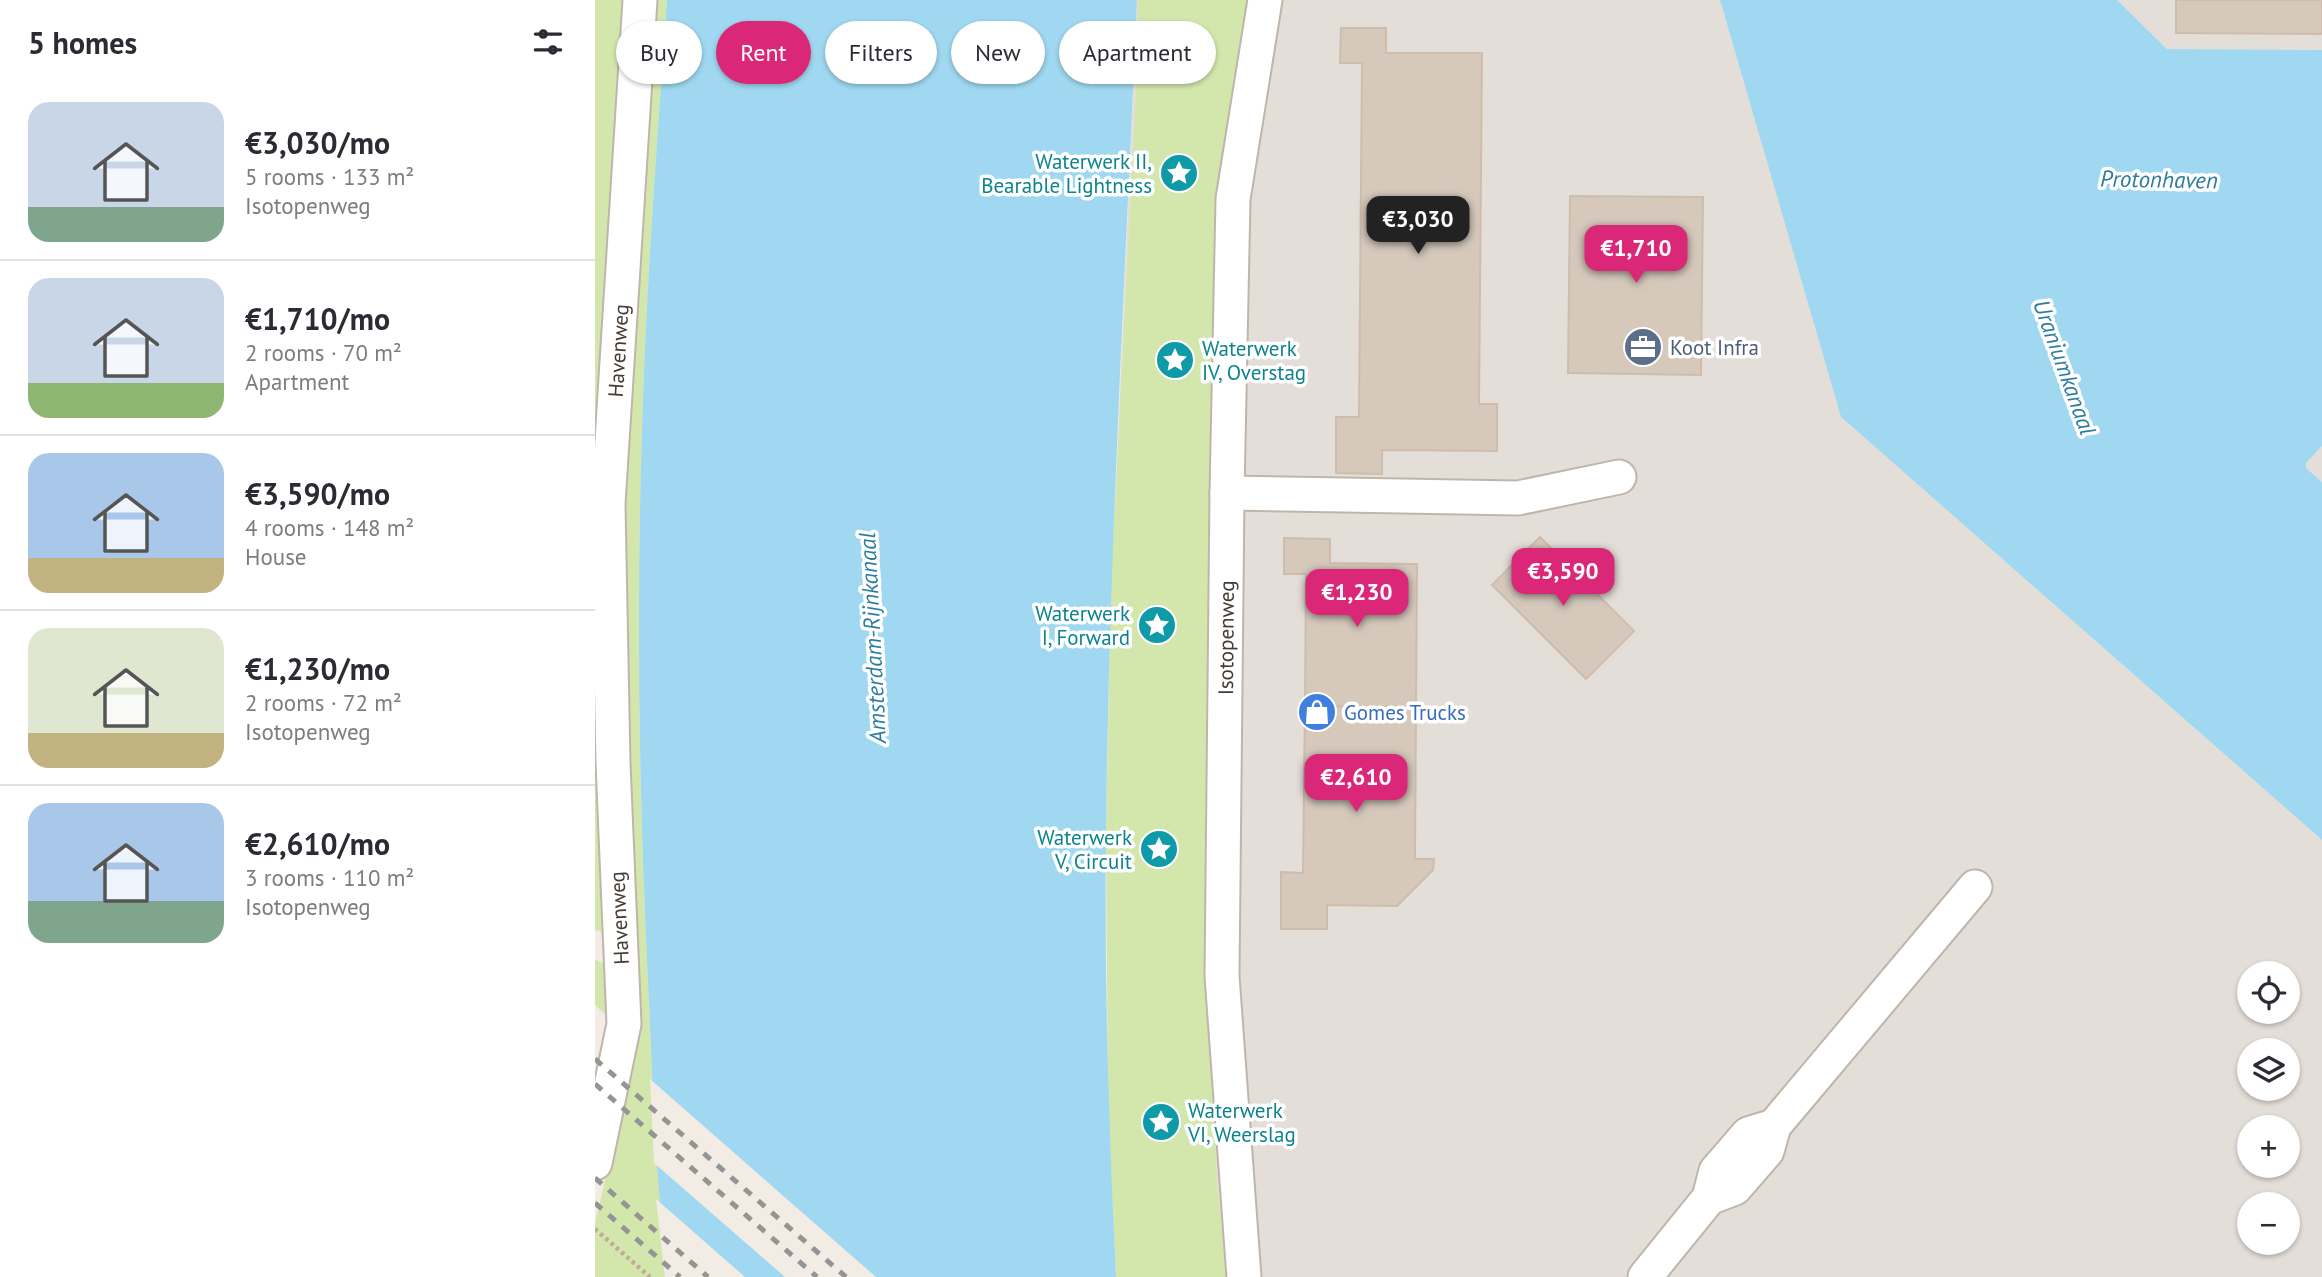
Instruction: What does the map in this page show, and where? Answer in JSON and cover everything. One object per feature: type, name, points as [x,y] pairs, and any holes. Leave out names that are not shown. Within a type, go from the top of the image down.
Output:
[{"type":"street","name":"Havenweg","points":[[595,1163],[624,1024],[613,763],[608,505],[640,0]]},
{"type":"street","name":"Isotopenweg","points":[[1244,1277],[1222,976],[1227,493],[1233,199],[1265,0]]},
{"type":"street","points":[[1227,493],[1518,498],[1619,477]]},
{"type":"street","points":[[1645,1277],[1709,1198],[1735,1188],[1767,1151],[1774,1126],[1975,887]]},
{"type":"path","points":[[595,1229],[650,1277]]},
{"type":"shaded area","points":[[1137,0],[1720,0],[1841,417],[2322,840],[2322,1277],[1116,1277],[1111,601],[1133,84],[1216,84],[1216,21],[1136,21]]},
{"type":"shaded area","points":[[2117,0],[2322,0],[2322,50],[2167,49]]},
{"type":"shaded area","points":[[2322,446],[2322,482],[2306,468],[2306,463]]},
{"type":"green space","points":[[595,0],[628,0],[627,21],[616,21],[616,84],[622,84],[595,489]]},
{"type":"green space","points":[[651,0],[667,0],[666,21],[650,21]]},
{"type":"green space","points":[[1138,0],[1247,0],[1218,204],[1212,423],[1206,928],[1217,1186],[1228,1277],[1116,1277],[1108,1102],[1106,835],[1111,582],[1136,84],[1216,84],[1216,21],[1138,21]]},
{"type":"green space","points":[[646,84],[661,84],[644,376],[640,499],[639,706],[655,1130],[669,1277],[595,1277],[595,1223],[640,1032],[634,945],[623,572],[626,420]]},
{"type":"green space","points":[[595,525],[608,936],[595,931]]},
{"type":"green space","points":[[595,959],[609,966],[609,1029],[605,1014],[595,1005]]},
{"type":"water","name":"Amsterdam-Rijnkanaal","points":[[667,0],[1137,0],[1136,21],[1059,21],[1059,84],[1133,84],[1118,417],[1108,730],[1106,1000],[1116,1277],[669,1277],[657,1167],[642,844],[639,706],[640,499],[646,322],[661,84],[702,84],[702,21],[666,21]]},
{"type":"water","points":[[1720,0],[2117,0],[2167,49],[2322,50],[2322,446],[2306,463],[2306,468],[2322,482],[2322,840],[1841,417]]},
{"type":"pier","points":[[650,1079],[876,1277],[785,1277],[654,1163]]},
{"type":"pier","points":[[656,1199],[745,1277],[665,1277]]},
{"type":"building","points":[[2176,0],[2322,0],[2322,34],[2176,33]]},
{"type":"building","points":[[1341,28],[1386,28],[1386,53],[1482,53],[1479,404],[1497,404],[1497,451],[1382,450],[1382,474],[1336,473],[1336,417],[1359,417],[1362,63],[1340,63]]},
{"type":"building","points":[[1570,196],[1703,197],[1701,375],[1568,373]]},
{"type":"building","points":[[1540,537],[1634,631],[1586,679],[1492,585]]},
{"type":"building","points":[[1284,538],[1330,539],[1330,563],[1417,564],[1416,707],[1305,706],[1306,574],[1284,574]]},
{"type":"building","points":[[1305,706],[1416,707],[1415,859],[1434,859],[1433,870],[1397,906],[1327,905],[1327,929],[1281,929],[1281,872],[1303,873]]},
{"type":"railway","points":[[595,1059],[846,1277]]},
{"type":"railway","points":[[595,1084],[817,1277]]},
{"type":"railway","points":[[595,1178],[708,1277]]},
{"type":"railway","points":[[595,1203],[680,1277]]},
{"type":"place","name":"Waterwerk II, Bearable Lightness","points":[[1179,173]]},
{"type":"place","name":"Koot Infra","points":[[1643,347]]},
{"type":"place","name":"Waterwerk IV, Overstag","points":[[1175,360]]},
{"type":"place","name":"Waterwerk I, Forward","points":[[1157,625]]},
{"type":"place","name":"Gomes Trucks","points":[[1317,712]]},
{"type":"place","name":"Waterwerk V, Circuit","points":[[1159,849]]},
{"type":"place","name":"Waterwerk VI, Weerslag","points":[[1161,1122]]},
{"type":"water label","name":"Protonhaven","points":[[2159,179]]},
{"type":"water label","name":"Uraniumkanaal","points":[[2065,367]]}]
